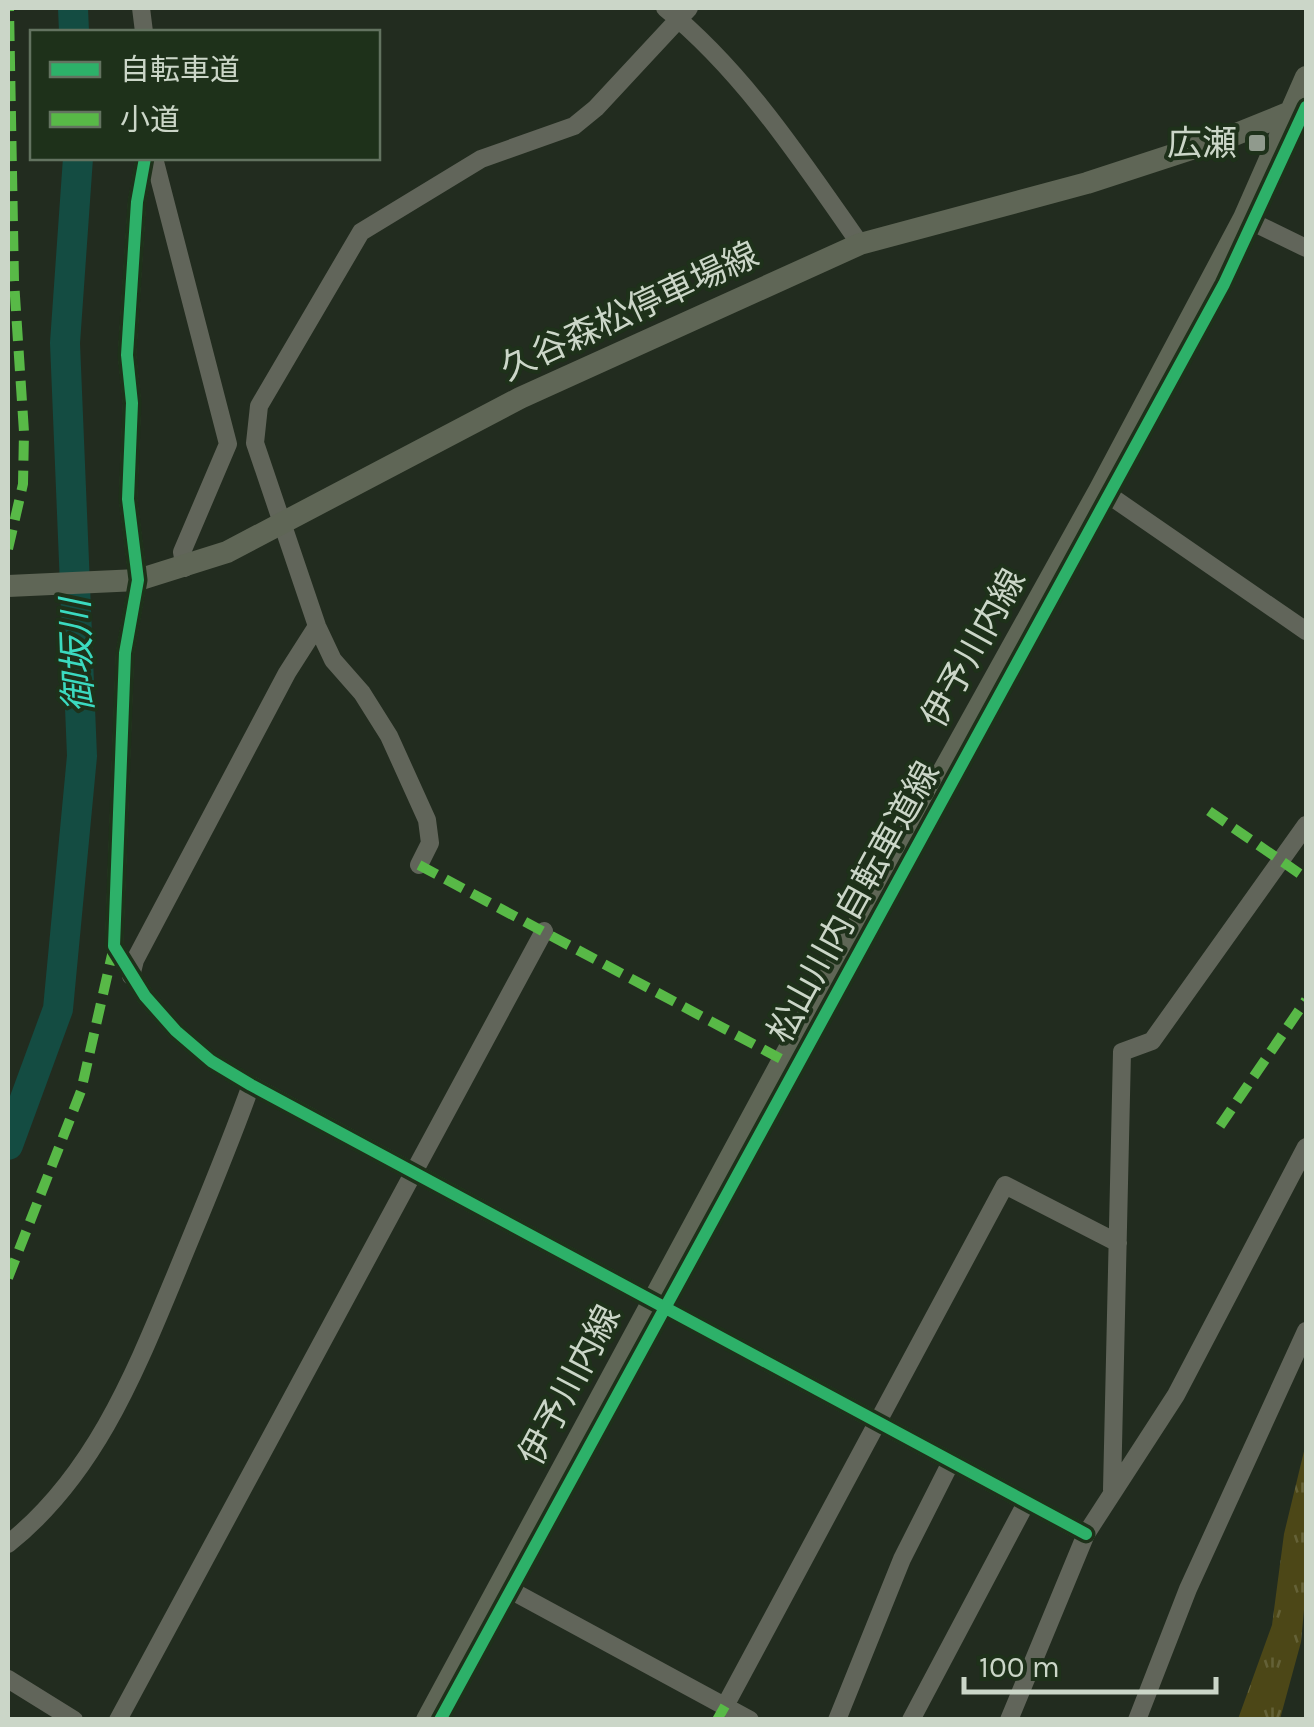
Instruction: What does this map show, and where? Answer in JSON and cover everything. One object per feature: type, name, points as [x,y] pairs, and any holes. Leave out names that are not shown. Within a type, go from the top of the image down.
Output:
[{"type":"main road","name":"伊予川内線","points":[[428,1720],[1100,489],[1300,109],[1306,76]]},
{"type":"main road","name":"久谷森松停車場線","points":[[11,586],[132,581],[185,568],[520,398],[860,244],[1041,197],[1234,135],[1300,109]]},
{"type":"street","points":[[420,864],[430,843],[427,820],[412,781],[362,693],[333,660],[317,626],[255,443],[259,406],[349,247],[386,214],[481,159],[574,126],[596,108],[677,11],[780,130],[860,244]]},
{"type":"street","points":[[145,160],[137,202],[128,356],[132,403],[128,499],[132,581],[125,652],[114,946],[131,976],[176,1031],[211,1061],[252,1085],[655,1298],[950,1464],[1086,1534]]},
{"type":"street","points":[[155,160],[228,444],[182,552],[185,568]]},
{"type":"street","points":[[1244,218],[1306,248]]},
{"type":"street","points":[[1100,489],[1306,631]]},
{"type":"street","points":[[131,976],[135,960],[317,626]]},
{"type":"street","points":[[1112,1490],[1122,1052],[1152,1041],[1306,826]]},
{"type":"street","points":[[118,1720],[544,931]]},
{"type":"street","points":[[8,1544],[42,1514],[86,1459],[128,1387],[252,1085]]},
{"type":"street","points":[[1009,1720],[1086,1534],[1176,1395],[1306,1147]]},
{"type":"street","points":[[725,1706],[1005,1185],[1118,1243]]},
{"type":"street","points":[[1137,1720],[1188,1589],[1306,1332]]},
{"type":"street","points":[[837,1720],[902,1559],[950,1464]]},
{"type":"street","points":[[911,1720],[1026,1503]]},
{"type":"street","points":[[501,1585],[750,1720]]},
{"type":"street","points":[[8,1679],[74,1720]]},
{"type":"green space","points":[[1306,1443],[1306,1588],[1301,1642],[1280,1719],[1238,1719],[1272,1625],[1284,1534]]},
{"type":"waterway","name":"御坂川","points":[[73,8],[74,30]]},
{"type":"waterway","name":"御坂川","points":[[8,1145],[58,1009],[82,756],[65,343],[78,160]]},
{"type":"marked path","points":[[8,549],[23,484],[24,432],[14,281],[9,8]]},
{"type":"marked path","points":[[1209,811],[1306,878]]},
{"type":"marked path","points":[[419,865],[783,1060]]},
{"type":"marked path","points":[[8,1278],[81,1091],[114,946]]},
{"type":"marked path","points":[[1220,1126],[1306,1000]]},
{"type":"marked path","points":[[717,1720],[725,1706]]},
{"type":"cycle path","name":"松山川内自転車道線","points":[[440,1720],[1224,284],[1306,107]]},
{"type":"cycle path","points":[[145,160],[137,202],[127,355],[132,403],[128,499],[138,580],[125,653],[114,946],[145,996],[176,1031],[211,1061],[251,1085],[1086,1534]]},
{"type":"place","name":"広瀬","points":[[1257,143]]}]
